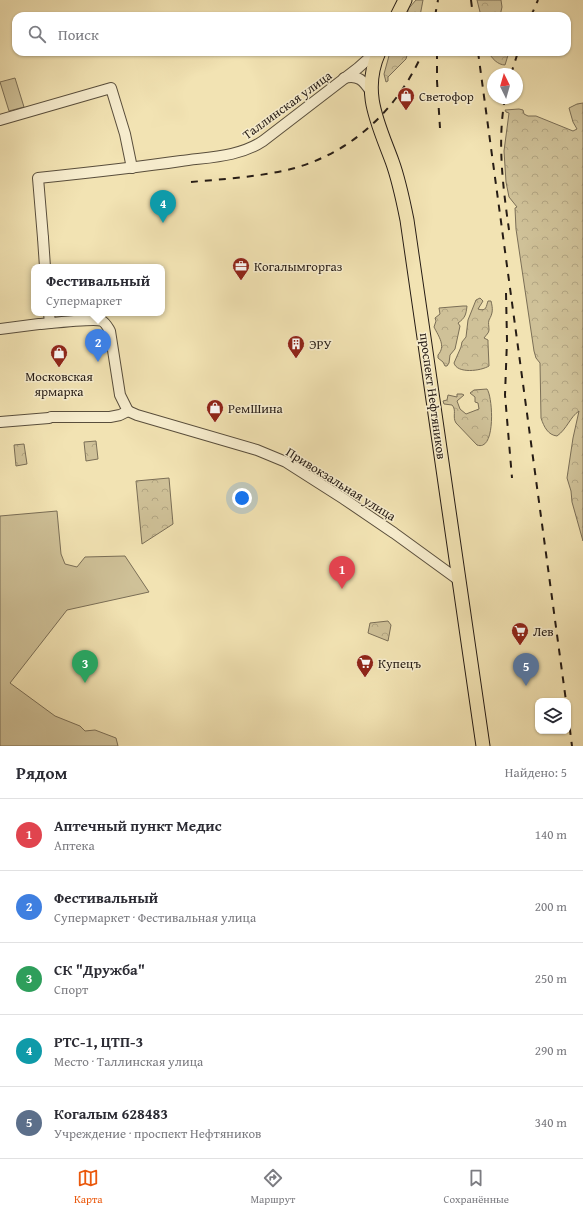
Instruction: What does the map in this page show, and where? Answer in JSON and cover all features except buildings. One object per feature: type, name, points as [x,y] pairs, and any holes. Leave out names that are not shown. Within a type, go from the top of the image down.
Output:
[{"type":"main road","points":[[399,12],[405,0]]},
{"type":"main road","name":"проспект Нефтяников","points":[[377,56],[373,70],[371,92],[374,114],[398,179],[407,220],[460,580],[482,746]]},
{"type":"street","name":"Таллинская улица","points":[[45,264],[38,178],[132,168],[228,155],[247,150],[263,141],[373,56]]},
{"type":"street","name":"Таллинская улица","points":[[344,78],[353,76],[361,79],[371,92]]},
{"type":"street","points":[[0,120],[111,88],[125,134],[132,168]]},
{"type":"street","points":[[0,329],[45,321],[103,321],[106,323],[110,331],[120,395],[128,411],[120,415],[110,417],[50,417],[0,422]]},
{"type":"street","name":"Привокзальная улица","points":[[128,411],[137,415],[257,450],[286,462],[344,499],[460,580]]},
{"type":"street","points":[[438,564],[446,564],[451,562],[456,554]]},
{"type":"green space","points":[[416,0],[423,0],[421,12],[408,12]]},
{"type":"green space","points":[[477,0],[501,0],[501,12],[480,12]]},
{"type":"green space","points":[[389,56],[407,56],[406,59],[388,77],[388,81],[386,82],[384,74]]},
{"type":"green space","points":[[508,56],[505,65],[500,64],[491,57]]},
{"type":"green space","points":[[15,78],[24,107],[9,111],[0,82]]},
{"type":"green space","points":[[583,103],[583,541],[567,478],[579,411],[573,416],[557,436],[551,434],[547,430],[541,418],[540,363],[536,358],[534,351],[516,229],[515,208],[517,207],[509,197],[506,182],[504,151],[509,113],[505,110],[523,110],[524,114],[528,116],[536,116],[573,131],[577,129],[573,122],[569,108]]},
{"type":"green space","points":[[480,298],[483,301],[478,309],[485,309],[488,301],[491,301],[492,306],[489,331],[484,338],[488,340],[489,366],[475,370],[460,369],[454,363],[462,342],[466,337],[468,320],[476,300]]},
{"type":"green space","points":[[467,306],[464,318],[458,323],[460,326],[455,349],[450,355],[449,363],[445,366],[438,358],[442,345],[434,327],[436,321],[435,318],[440,314],[439,308]]},
{"type":"green space","points":[[487,389],[491,402],[490,432],[483,445],[477,445],[456,423],[452,405],[444,404],[443,401],[447,400],[448,395],[457,397],[457,394],[464,395],[457,401],[460,409],[466,414],[479,409],[478,403],[475,402],[475,397],[470,393],[474,390]]},
{"type":"green space","points":[[96,441],[98,459],[86,461],[84,442]]},
{"type":"green space","points":[[24,444],[27,464],[16,466],[14,445]]},
{"type":"green space","points":[[169,478],[173,524],[142,544],[136,481]]},
{"type":"green space","points":[[57,511],[61,554],[65,564],[77,567],[85,557],[125,556],[149,592],[67,610],[10,683],[55,716],[80,726],[85,731],[95,730],[116,738],[118,746],[0,746],[0,516]]},
{"type":"green space","points":[[388,621],[391,625],[388,641],[368,633],[370,623]]},
{"type":"railway","points":[[436,12],[438,0]]},
{"type":"railway","points":[[471,0],[472,12]]},
{"type":"railway","points":[[533,12],[538,0]]},
{"type":"railway","points":[[191,182],[279,172],[313,162],[334,152],[353,140],[386,110],[413,73],[421,56]]},
{"type":"railway","points":[[437,56],[440,128]]},
{"type":"railway","points":[[479,56],[566,698]]},
{"type":"railway","points":[[513,68],[517,56]]},
{"type":"railway","points":[[504,104],[501,131],[501,148],[503,181],[509,230]]},
{"type":"railway","points":[[506,293],[507,340],[505,395],[512,478]]},
{"type":"railway","points":[[570,734],[572,746]]},
{"type":"place","name":"Светофор","points":[[406,111]]},
{"type":"place","name":"РТС-1, ЦТП-3","points":[[163,223]]},
{"type":"place","name":"Когалымгоргаз","points":[[241,281]]},
{"type":"place","name":"ЭРУ","points":[[296,359]]},
{"type":"place","name":"Фестивальный","points":[[98,362]]},
{"type":"place","name":"Московская ярмарка","points":[[59,368]]},
{"type":"place","name":"РемШина","points":[[215,423]]},
{"type":"place","name":"Аптечный пункт Медис","points":[[342,589]]},
{"type":"place","name":"Лев","points":[[520,646]]},
{"type":"place","name":"Купецъ","points":[[365,678]]},
{"type":"place","name":"СК \"Дружба\"","points":[[85,683]]},
{"type":"place","name":"Когалым 628483","points":[[526,686]]}]
